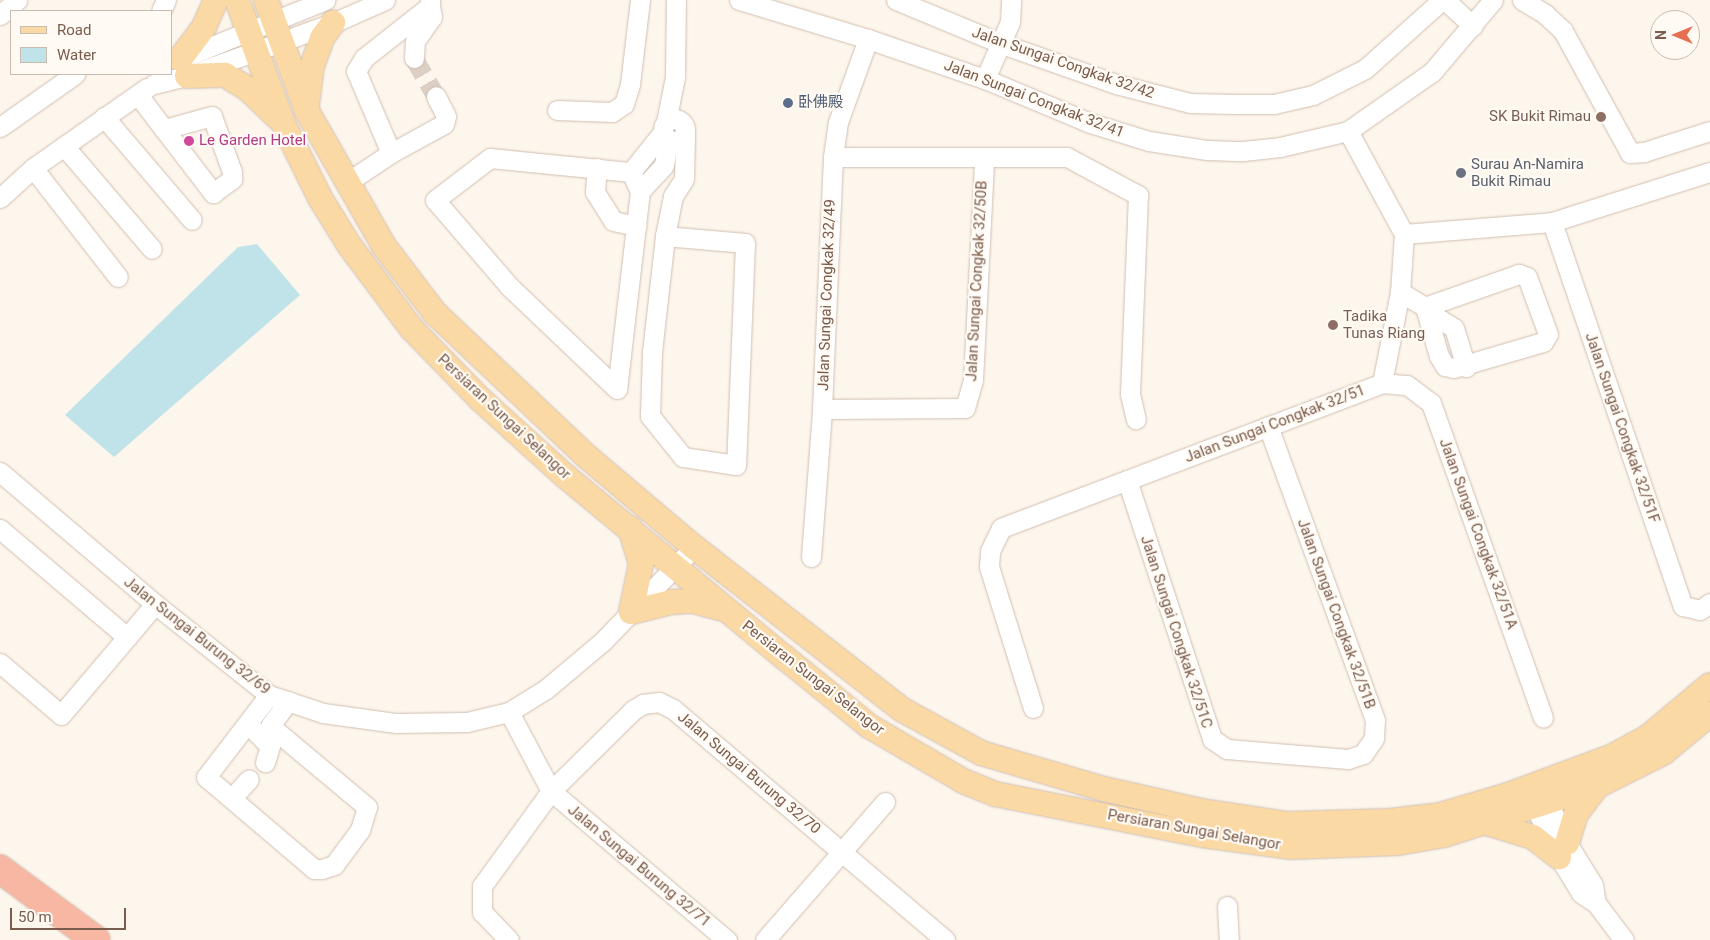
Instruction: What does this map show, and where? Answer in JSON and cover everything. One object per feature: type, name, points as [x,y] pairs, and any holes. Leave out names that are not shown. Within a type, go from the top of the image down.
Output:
[{"type":"highway","points":[[0,869],[96,940]]},
{"type":"main road","points":[[216,0],[204,27],[179,67],[225,75],[246,88],[282,121]]},
{"type":"main road","name":"Persiaran Sungai Selangor","points":[[237,0],[282,121],[320,198],[349,245],[411,328],[481,400],[565,476],[676,565],[728,611],[868,726],[935,767],[994,794],[1202,834],[1291,847],[1398,843],[1444,835],[1486,823],[1640,741],[1710,685]]},
{"type":"main road","name":"Persiaran Sungai Selangor","points":[[274,21],[307,112],[346,183],[384,246],[435,313],[585,454],[694,546],[902,709],[981,753],[1008,763],[1202,811],[1288,824],[1390,821],[1440,815],[1597,786],[1663,753],[1710,714]]},
{"type":"main road","points":[[307,112],[312,66],[322,38],[333,23]]},
{"type":"main road","points":[[630,528],[641,564],[631,612],[671,602],[693,601],[728,611]]},
{"type":"main road","points":[[1486,823],[1534,837],[1563,850],[1576,814],[1597,786]]},
{"type":"street","points":[[0,15],[17,0]]},
{"type":"street","points":[[179,67],[251,41],[274,21],[326,0]]},
{"type":"street","points":[[274,21],[333,23],[385,0]]},
{"type":"street","points":[[557,110],[612,112],[624,104],[630,84],[640,0]]},
{"type":"street","points":[[640,191],[664,165],[673,132],[676,0]]},
{"type":"street","name":"Jalan Sungai Congkak 32/41","points":[[739,0],[868,39],[984,79],[1090,123],[1178,147],[1234,150],[1280,147],[1348,131],[1432,72],[1494,0]]},
{"type":"street","name":"Jalan Sungai Congkak 32/42","points":[[896,0],[1002,44],[1116,84],[1190,104],[1274,104],[1313,95],[1364,68],[1443,0]]},
{"type":"street","points":[[984,79],[1002,44],[1010,22],[1011,0]]},
{"type":"street","points":[[1443,0],[1473,26]]},
{"type":"street","points":[[1522,0],[1543,5],[1563,31],[1630,153],[1644,152],[1710,131]]},
{"type":"street","points":[[414,58],[415,41],[432,17],[430,3]]},
{"type":"street","points":[[391,153],[356,71],[364,58],[430,3]]},
{"type":"street","name":"Jalan Sungai Congkak 32/49","points":[[811,557],[822,409],[832,157],[838,122],[868,39]]},
{"type":"street","points":[[0,127],[74,75]]},
{"type":"street","points":[[0,198],[33,168],[158,79]]},
{"type":"street","points":[[138,95],[164,129]]},
{"type":"street","points":[[346,183],[391,153],[444,124],[446,116],[436,96]]},
{"type":"street","points":[[104,117],[192,220]]},
{"type":"street","points":[[1348,131],[1404,234],[1552,222],[1710,173]]},
{"type":"street","points":[[631,172],[673,132]]},
{"type":"street","points":[[665,236],[745,243],[736,465],[683,457],[650,416],[652,352],[665,236],[673,196],[684,179],[673,132]]},
{"type":"street","points":[[64,146],[152,249]]},
{"type":"street","points":[[832,157],[984,160],[1067,158],[1138,195],[1130,394],[1136,419]]},
{"type":"street","points":[[490,158],[631,172],[640,191],[616,389],[509,286],[435,200],[490,158]]},
{"type":"street","name":"Jalan Sungai Congkak 32/50B","points":[[822,409],[952,411],[965,408],[973,380],[984,160]]},
{"type":"street","points":[[33,168],[118,277]]},
{"type":"street","points":[[597,168],[595,192],[614,221],[636,226]]},
{"type":"street","name":"Jalan Sungai Congkak 32/51F","points":[[1552,222],[1683,606],[1700,610],[1710,603]]},
{"type":"street","name":"Jalan Sungai Congkak 32/51","points":[[1033,708],[989,568],[990,551],[1002,528],[1382,383],[1400,292],[1404,234]]},
{"type":"street","points":[[1400,292],[1427,314],[1445,366],[1466,367],[1543,342],[1548,334],[1527,277],[1519,274],[1427,314]]},
{"type":"street","name":"Jalan Sungai Congkak 32/51A","points":[[1382,383],[1407,385],[1431,403],[1543,718]]},
{"type":"street","name":"Jalan Sungai Congkak 32/51B","points":[[1268,426],[1375,720],[1374,738],[1363,754],[1348,759],[1285,754]]},
{"type":"street","name":"Jalan Sungai Burung 32/69","points":[[0,472],[155,604],[269,695],[323,713],[396,723],[467,722],[509,712],[546,689],[602,642],[694,546]]},
{"type":"street","name":"Jalan Sungai Congkak 32/51C","points":[[1127,480],[1212,739],[1227,750],[1285,754]]},
{"type":"street","points":[[0,529],[127,636]]},
{"type":"street","points":[[0,663],[61,715],[155,604]]},
{"type":"street","points":[[264,762],[270,746],[260,729],[269,695]]},
{"type":"street","points":[[260,729],[367,807],[366,820],[334,864],[314,869],[206,777],[260,729],[288,701]]},
{"type":"street","name":"Jalan Sungai Burung 32/70","points":[[552,791],[633,710],[643,704],[659,702],[673,709],[945,940]]},
{"type":"street","points":[[509,712],[552,791],[482,886],[482,912],[509,940]]},
{"type":"street","points":[[232,798],[249,779]]},
{"type":"street","name":"Jalan Sungai Burung 32/71","points":[[552,791],[727,940]]},
{"type":"street","points":[[1537,796],[1563,850],[1593,885],[1596,902],[1624,940]]},
{"type":"street","points":[[765,940],[885,802]]},
{"type":"street","points":[[1227,906],[1229,940]]},
{"type":"water","points":[[257,244],[300,295],[114,457],[65,415],[238,247]]},
{"type":"tunnel","points":[[414,58],[436,96]]},
{"type":"place","name":"卧佛殿","points":[[788,103]]},
{"type":"place","name":"SK Bukit Rimau","points":[[1601,117]]},
{"type":"place","name":"Le Garden Hotel","points":[[189,141]]},
{"type":"place","name":"Surau An-Namira Bukit Rimau","points":[[1461,173]]},
{"type":"place","name":"Tadika Tunas Riang","points":[[1333,325]]}]
